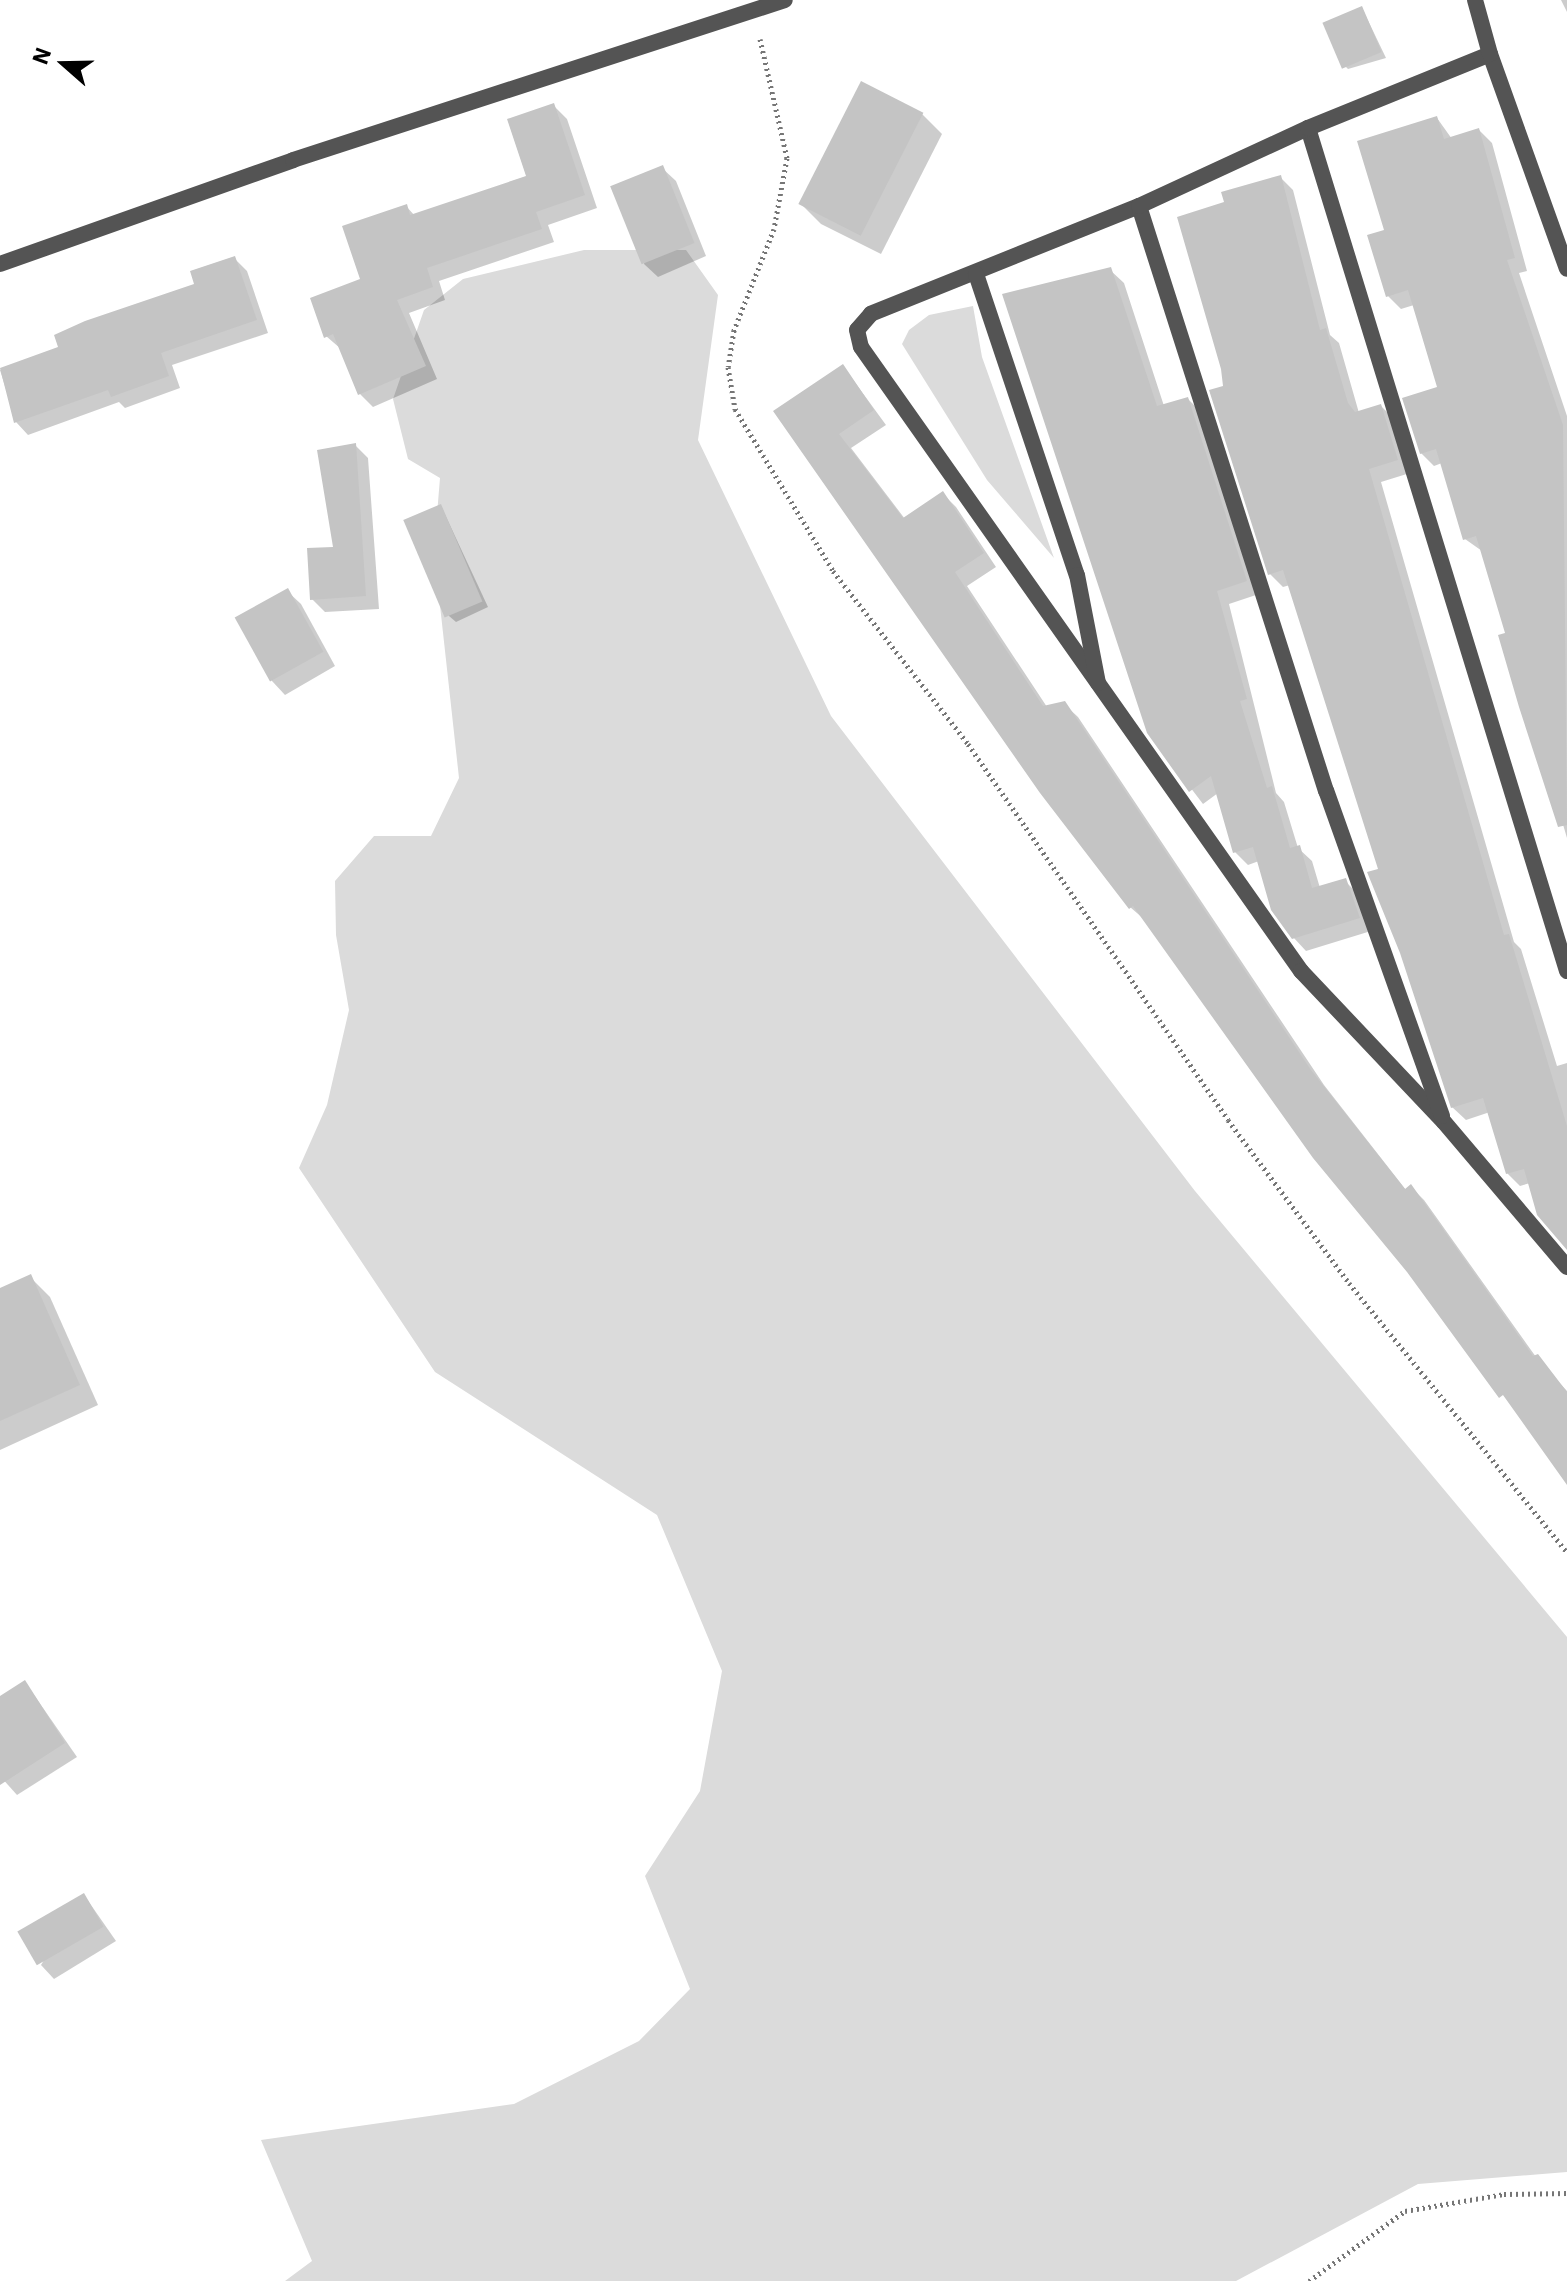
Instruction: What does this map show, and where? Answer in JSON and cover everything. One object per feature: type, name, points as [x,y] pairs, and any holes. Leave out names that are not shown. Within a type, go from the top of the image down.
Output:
[{"type":"street","points":[[0,264],[264,170],[785,0]]},
{"type":"street","points":[[1475,0],[1490,54],[1567,269]]},
{"type":"street","points":[[1490,54],[1308,128],[1139,206],[871,314],[861,321],[858,339],[1099,688],[1301,971],[1444,1122],[1567,1267]]},
{"type":"street","points":[[1308,128],[1567,971]]},
{"type":"street","points":[[1139,206],[1326,791],[1444,1122]]},
{"type":"street","points":[[976,274],[1077,575],[1099,688]]},
{"type":"path","points":[[754,10],[787,158],[774,229],[734,330],[728,367],[735,409],[833,571],[968,744],[1228,1120],[1349,1283],[1567,1552]]},
{"type":"path","points":[[1309,2281],[1405,2211],[1504,2194],[1567,2193]]},
{"type":"shaded area","points":[[584,250],[686,250],[718,295],[698,440],[831,716],[1195,1191],[1567,1637],[1567,2172],[1418,2184],[1236,2281],[285,2281],[312,2261],[261,2140],[514,2104],[639,2041],[690,1989],[645,1876],[700,1791],[722,1671],[657,1515],[435,1372],[299,1168],[327,1105],[349,1010],[336,935],[335,881],[374,836],[431,836],[459,778],[434,551],[440,478],[408,459],[393,399],[424,310],[463,279]]},
{"type":"shaded area","points":[[973,306],[982,357],[1054,558],[987,480],[902,344],[909,330],[929,315]]},
{"type":"building","points":[[1362,6],[1382,52],[1342,69],[1322,23]]},
{"type":"building","points":[[861,81],[923,113],[861,236],[798,204]]},
{"type":"building","points":[[554,103],[585,195],[536,212],[542,229],[427,268],[433,287],[397,300],[426,366],[358,395],[333,334],[324,338],[310,298],[360,279],[342,226],[407,204],[410,215],[526,176],[507,119]]},
{"type":"building","points":[[1437,116],[1444,139],[1479,128],[1515,258],[1507,260],[1563,425],[1567,825],[1558,827],[1498,635],[1505,633],[1476,536],[1463,540],[1436,449],[1420,454],[1402,398],[1437,387],[1408,290],[1386,297],[1367,235],[1384,230],[1357,141]]},
{"type":"building","points":[[663,165],[694,243],[642,264],[610,186]]},
{"type":"building","points":[[1281,175],[1320,330],[1326,328],[1348,403],[1355,412],[1381,404],[1398,460],[1369,469],[1504,935],[1509,934],[1567,1126],[1567,1250],[1537,1215],[1524,1169],[1506,1174],[1483,1098],[1451,1108],[1400,953],[1367,872],[1378,869],[1283,570],[1268,575],[1209,390],[1223,386],[1221,369],[1177,217],[1224,202],[1221,192]]},
{"type":"building","points":[[235,256],[257,320],[161,353],[169,376],[111,397],[108,390],[14,423],[0,368],[58,347],[54,335],[85,321],[194,284],[190,271]]},
{"type":"building","points":[[1111,267],[1157,406],[1188,397],[1247,581],[1217,591],[1247,699],[1240,701],[1267,788],[1272,786],[1290,848],[1300,845],[1312,888],[1346,878],[1360,918],[1292,939],[1271,910],[1253,847],[1233,853],[1211,776],[1189,792],[1147,733],[1002,294]]},
{"type":"building","points":[[843,364],[874,410],[839,434],[903,518],[943,491],[984,553],[955,572],[1043,706],[1065,701],[1311,1070],[1405,1189],[1411,1184],[1533,1356],[1538,1354],[1567,1392],[1567,1485],[1503,1395],[1499,1398],[1407,1272],[1313,1158],[1133,906],[1129,909],[1040,793],[773,411]]},
{"type":"building","points":[[356,443],[366,596],[310,600],[307,548],[333,547],[317,450]]},
{"type":"building","points":[[441,504],[482,602],[445,618],[403,520]]},
{"type":"building","points":[[288,588],[323,652],[270,681],[235,618]]},
{"type":"building","points":[[31,1274],[80,1385],[0,1421],[0,1288]]},
{"type":"building","points":[[25,1680],[65,1743],[0,1785],[0,1696]]},
{"type":"building","points":[[84,1893],[104,1927],[37,1965],[17,1932]]}]
